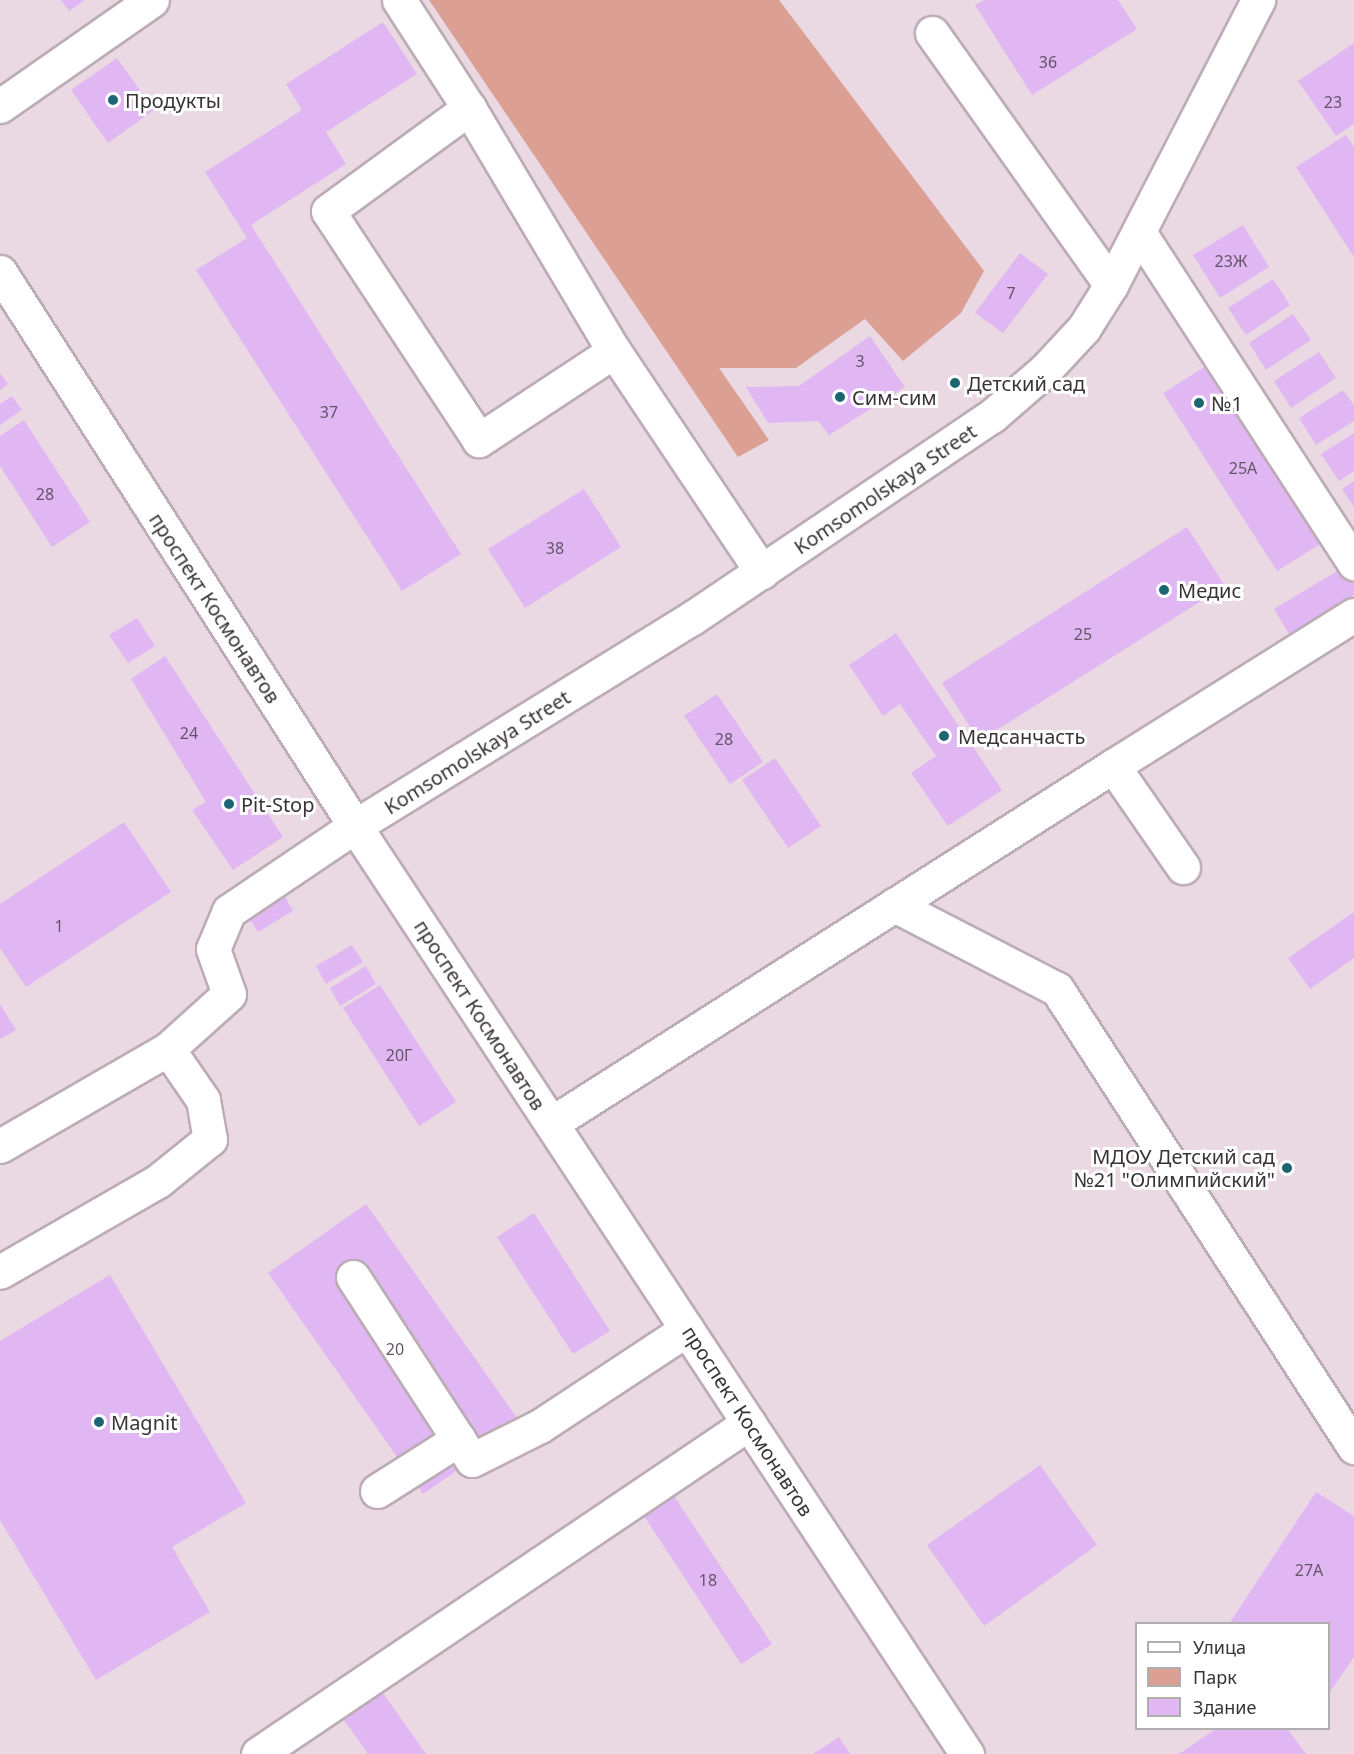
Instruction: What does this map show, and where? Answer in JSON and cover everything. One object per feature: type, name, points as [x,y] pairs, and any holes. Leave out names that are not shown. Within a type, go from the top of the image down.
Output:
[{"type":"street","points":[[0,106],[152,0]]},
{"type":"street","points":[[399,0],[470,108],[614,351],[762,572]]},
{"type":"street","name":"Komsomolskaya Street","points":[[168,1049],[229,994],[213,949],[229,911],[355,826],[762,572],[992,416],[1045,370],[1084,328],[1111,285],[1228,50],[1258,0]]},
{"type":"street","points":[[932,33],[1111,285]]},
{"type":"street","points":[[470,108],[328,211],[479,440],[614,351]]},
{"type":"street","points":[[1139,232],[1354,563]]},
{"type":"street","name":"проспект Космонавтов","points":[[0,272],[355,826],[967,1754]]},
{"type":"street","points":[[552,1123],[1354,615]]},
{"type":"street","points":[[1113,766],[1183,867]]},
{"type":"street","points":[[894,905],[1057,989],[1354,1447]]},
{"type":"street","points":[[0,1146],[168,1049],[203,1100],[210,1138],[158,1181],[0,1272]]},
{"type":"street","points":[[353,1276],[472,1460],[540,1426],[687,1329]]},
{"type":"street","points":[[258,1754],[748,1423]]},
{"type":"street","points":[[377,1491],[459,1439]]},
{"type":"green space","points":[[429,0],[779,0],[984,271],[961,313],[903,361],[865,319],[796,368],[719,368],[769,440],[738,457]]},
{"type":"building","points":[[61,0],[85,0],[69,11]]},
{"type":"building","points":[[984,0],[1118,0],[1137,29],[1032,95],[975,5]]},
{"type":"building","points":[[383,22],[417,74],[326,132],[346,164],[251,225],[461,554],[402,591],[196,270],[247,238],[205,172],[302,110],[286,84]]},
{"type":"building","points":[[1354,43],[1354,124],[1336,136],[1298,81]]},
{"type":"building","name":"Продукты","points":[[117,58],[154,110],[108,143],[71,90]]},
{"type":"building","points":[[1346,135],[1354,147],[1354,257],[1296,167]]},
{"type":"building","points":[[1243,225],[1269,267],[1220,298],[1193,255]]},
{"type":"building","points":[[1020,253],[1048,274],[1003,333],[975,313]]},
{"type":"building","points":[[1273,279],[1290,305],[1246,335],[1228,308]]},
{"type":"building","points":[[1293,314],[1311,340],[1266,370],[1249,343]]},
{"type":"building","points":[[870,336],[905,387],[829,435],[818,421],[768,423],[746,387],[799,386]]},
{"type":"building","points":[[1319,352],[1336,378],[1291,408],[1274,381]]},
{"type":"building","points":[[1208,365],[1322,543],[1277,571],[1163,393]]},
{"type":"building","points":[[0,373],[8,384],[0,390]]},
{"type":"building","points":[[1343,390],[1354,405],[1354,421],[1316,445],[1299,418]]},
{"type":"building","points":[[12,396],[22,410],[0,425],[0,404]]},
{"type":"building","points":[[24,420],[90,522],[52,547],[0,466],[0,436]]},
{"type":"building","points":[[1354,433],[1354,471],[1339,481],[1321,454]]},
{"type":"building","points":[[1354,481],[1354,507],[1342,489]]},
{"type":"building","points":[[584,489],[621,547],[525,608],[488,549]]},
{"type":"building","points":[[1187,527],[1225,586],[979,741],[942,683]]},
{"type":"building","points":[[1344,567],[1354,583],[1354,595],[1289,634],[1274,609]]},
{"type":"building","points":[[137,618],[155,646],[128,663],[109,635]]},
{"type":"building","name":"Медсанчасть","points":[[896,633],[1002,790],[948,826],[911,773],[936,756],[900,704],[883,716],[849,665]]},
{"type":"building","points":[[165,656],[283,837],[233,870],[192,810],[206,802],[131,679]]},
{"type":"building","points":[[717,694],[763,762],[730,784],[684,716]]},
{"type":"building","points":[[775,758],[821,826],[788,848],[742,780]]},
{"type":"building","points":[[124,822],[171,892],[26,987],[0,948],[0,904]]},
{"type":"building","points":[[283,893],[293,911],[258,932],[247,915]]},
{"type":"building","points":[[1354,912],[1354,958],[1310,989],[1288,958]]},
{"type":"building","points":[[352,945],[363,962],[326,984],[316,966]]},
{"type":"building","points":[[366,966],[376,984],[340,1006],[330,988]]},
{"type":"building","points":[[380,985],[456,1102],[419,1126],[343,1008]]},
{"type":"building","points":[[0,1004],[16,1030],[0,1039]]},
{"type":"building","points":[[366,1204],[522,1425],[423,1494],[268,1273]]},
{"type":"building","points":[[534,1213],[610,1331],[573,1354],[497,1237]]},
{"type":"building","name":"Magnit","points":[[110,1275],[246,1503],[172,1547],[210,1612],[96,1680],[0,1520],[0,1341]]},
{"type":"building","points":[[1040,1465],[1097,1545],[984,1626],[927,1545]]},
{"type":"building","points":[[1316,1492],[1354,1516],[1354,1657],[1330,1692],[1330,1622],[1230,1622]]},
{"type":"building","points":[[674,1496],[772,1644],[741,1664],[644,1516]]},
{"type":"building","points":[[378,1686],[426,1754],[368,1754],[339,1713]]},
{"type":"building","points":[[1214,1730],[1288,1730],[1306,1754],[1179,1754]]},
{"type":"building","points":[[839,1737],[850,1754],[813,1754]]},
{"type":"place","name":"Продукты","points":[[113,100]]},
{"type":"place","name":"Детский сад","points":[[955,383]]},
{"type":"place","name":"Сим-сим","points":[[840,397]]},
{"type":"place","name":"№1","points":[[1199,403]]},
{"type":"place","name":"Медис","points":[[1164,590]]},
{"type":"place","name":"Медсанчасть","points":[[944,736]]},
{"type":"place","name":"Pit-Stop","points":[[229,804]]},
{"type":"place","name":"МДОУ Детский сад №21 \"Олимпийский\"","points":[[1287,1168]]},
{"type":"place","name":"Magnit","points":[[99,1422]]}]
